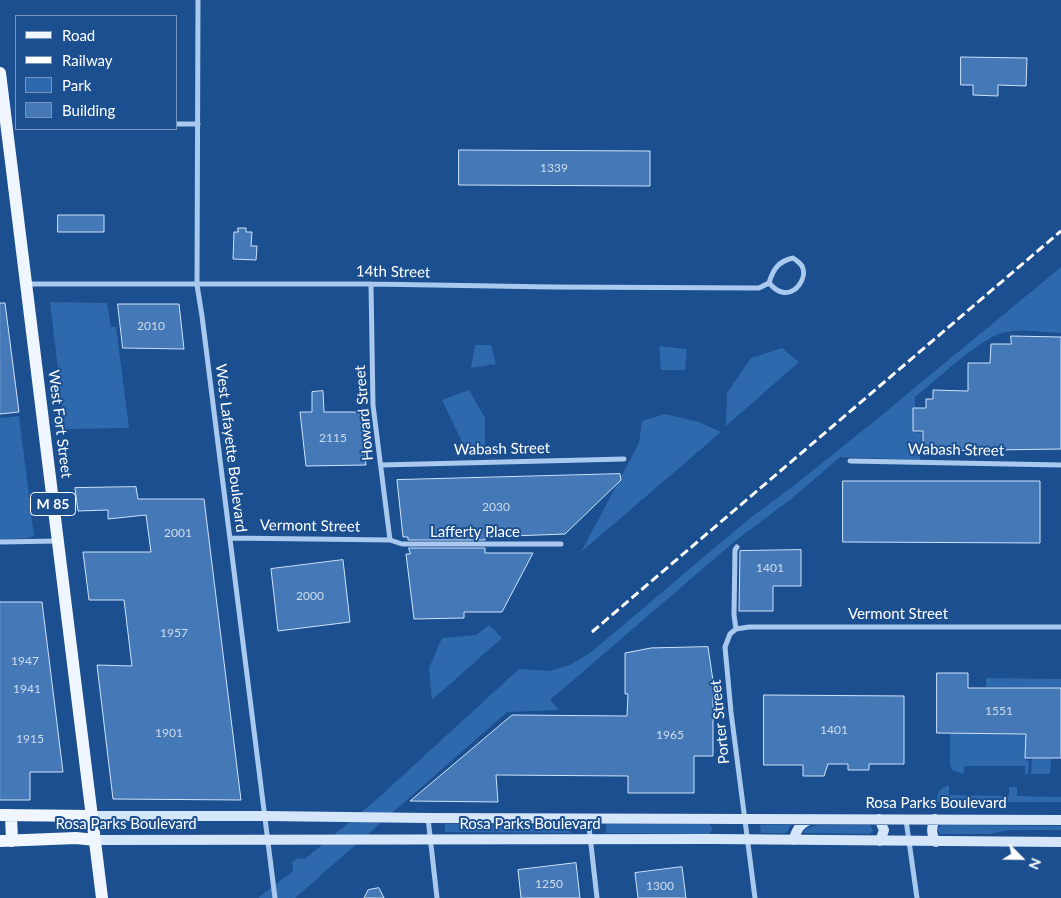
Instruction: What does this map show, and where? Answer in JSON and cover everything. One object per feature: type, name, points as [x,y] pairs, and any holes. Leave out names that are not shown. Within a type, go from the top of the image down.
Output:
[{"type":"main road","name":"West Fort Street","points":[[0,73],[11,126],[26,284],[102,898]]},
{"type":"main road","name":"Rosa Parks Boulevard","points":[[6,815],[1061,820]]},
{"type":"main road","points":[[6,815],[6,841]]},
{"type":"main road","points":[[712,818],[717,821],[718,827],[714,839]]},
{"type":"main road","points":[[794,840],[795,833],[801,824],[812,819]]},
{"type":"main road","points":[[879,819],[884,830],[880,841]]},
{"type":"main road","points":[[935,819],[932,836],[936,842]]},
{"type":"main road","name":"Rosa Parks Boulevard","points":[[6,841],[76,838],[95,840],[714,839],[1061,842]]},
{"type":"street","name":"West Lafayette Boulevard","points":[[198,0],[197,285],[275,898]]},
{"type":"street","points":[[178,124],[198,124]]},
{"type":"street","points":[[793,258],[802,265],[801,282],[796,290],[788,294],[779,292],[769,283],[772,272],[783,260],[793,258]]},
{"type":"street","name":"14th Street","points":[[26,284],[371,284],[759,288],[769,283]]},
{"type":"street","name":"Howard Street","points":[[371,284],[373,405],[390,540]]},
{"type":"street","name":"Wabash Street","points":[[381,465],[624,459]]},
{"type":"street","name":"Wabash Street","points":[[850,460],[1061,465]]},
{"type":"street","name":"Vermont Street","points":[[230,538],[390,540]]},
{"type":"street","name":"Lafferty Place","points":[[390,540],[402,544],[561,544]]},
{"type":"street","points":[[0,542],[58,541]]},
{"type":"street","points":[[736,629],[734,615],[735,550],[737,547]]},
{"type":"street","name":"Vermont Street","points":[[736,629],[749,627],[1061,627]]},
{"type":"street","name":"Porter Street","points":[[736,629],[730,634],[725,647],[729,701],[755,898]]},
{"type":"street","points":[[428,818],[437,898]]},
{"type":"street","points":[[588,818],[597,898]]},
{"type":"street","points":[[906,820],[917,898]]},
{"type":"green space","points":[[1061,267],[1061,333],[1018,331],[997,335],[973,350],[915,397],[914,432],[922,433],[920,460],[840,457],[791,499],[735,541],[550,700],[559,710],[507,712],[295,898],[258,898],[293,871],[292,862],[298,858],[305,859],[376,800],[519,669],[549,671],[570,665],[590,653],[750,518],[877,419]]},
{"type":"green space","points":[[50,302],[107,303],[111,327],[116,327],[129,428],[65,429]]},
{"type":"green space","points":[[475,345],[491,345],[496,364],[471,368]]},
{"type":"green space","points":[[659,346],[687,349],[685,370],[661,370]]},
{"type":"green space","points":[[782,348],[799,362],[726,426],[727,393],[751,358]]},
{"type":"green space","points":[[469,390],[485,418],[485,447],[465,448],[442,400]]},
{"type":"green space","points":[[665,414],[699,422],[721,432],[581,552],[639,443],[642,421]]},
{"type":"green space","points":[[19,416],[34,536],[0,540],[0,418]]},
{"type":"green space","points":[[489,625],[502,638],[432,700],[429,668],[442,638],[476,635]]},
{"type":"green space","points":[[986,678],[1061,679],[1061,688],[986,687]]},
{"type":"green space","points":[[950,734],[1026,734],[1026,760],[1029,761],[1028,774],[1025,774],[1025,766],[964,766],[964,774],[952,770],[950,764]]},
{"type":"green space","points":[[1032,759],[1051,759],[1050,774],[1031,774]]},
{"type":"green space","points":[[949,786],[949,795],[1009,796],[1009,787],[1017,787],[1017,796],[1061,797],[1061,802],[937,802],[940,791]]},
{"type":"green space","points":[[445,824],[570,825],[570,833],[445,832]]},
{"type":"green space","points":[[606,824],[709,824],[713,829],[709,834],[606,833]]},
{"type":"green space","points":[[760,825],[791,825],[786,833],[761,833]]},
{"type":"green space","points":[[819,825],[870,825],[873,831],[869,834],[803,833],[807,828]]},
{"type":"green space","points":[[942,825],[1061,826],[1061,830],[1009,830],[990,834],[940,834],[937,829]]},
{"type":"building","points":[[961,57],[1027,58],[1026,86],[998,85],[998,96],[973,95],[973,85],[961,85]]},
{"type":"building","points":[[459,150],[650,151],[650,186],[459,185]]},
{"type":"building","points":[[58,215],[104,215],[104,232],[58,232]]},
{"type":"building","points":[[238,228],[246,228],[246,232],[252,232],[251,246],[257,246],[256,260],[233,259],[234,232],[238,232]]},
{"type":"building","points":[[0,303],[5,303],[19,412],[0,414]]},
{"type":"building","points":[[118,304],[179,304],[184,349],[123,348]]},
{"type":"building","points":[[1011,336],[1061,337],[1061,449],[923,451],[923,431],[913,431],[913,408],[926,408],[926,399],[933,399],[933,390],[968,391],[968,363],[990,363],[991,344],[1011,344]]},
{"type":"building","points":[[323,391],[324,412],[360,412],[366,465],[306,466],[300,412],[312,412],[312,392]]},
{"type":"building","points":[[620,474],[621,480],[565,534],[485,537],[485,540],[408,540],[408,537],[403,537],[397,480]]},
{"type":"building","points":[[843,481],[1040,481],[1040,543],[843,542]]},
{"type":"building","points":[[136,487],[138,499],[204,499],[241,800],[113,799],[97,665],[132,666],[124,600],[89,600],[83,552],[151,552],[146,515],[108,519],[108,510],[78,511],[75,488]]},
{"type":"building","points":[[409,548],[485,548],[485,553],[533,553],[502,612],[464,612],[464,618],[414,619],[406,554],[410,554]]},
{"type":"building","points":[[801,550],[801,586],[773,586],[773,611],[739,611],[740,551]]},
{"type":"building","points":[[343,560],[350,622],[278,631],[271,569]]},
{"type":"building","points":[[0,602],[42,602],[63,772],[30,772],[30,800],[0,800]]},
{"type":"building","points":[[708,647],[715,694],[713,695],[713,756],[694,756],[694,793],[628,793],[628,776],[496,775],[498,802],[410,801],[512,715],[627,716],[628,694],[625,694],[625,653],[651,648]]},
{"type":"building","points":[[937,673],[968,673],[968,688],[1061,688],[1061,758],[1025,758],[1026,734],[937,733]]},
{"type":"building","points":[[764,695],[904,696],[904,764],[869,764],[869,770],[848,770],[848,764],[828,764],[824,776],[803,776],[803,765],[764,765]]},
{"type":"building","points":[[576,863],[580,898],[521,898],[518,870]]},
{"type":"building","points":[[682,867],[686,898],[638,898],[635,873]]},
{"type":"building","points":[[379,888],[384,898],[364,898],[368,890]]},
{"type":"railway","points":[[592,632],[1061,231]]}]
